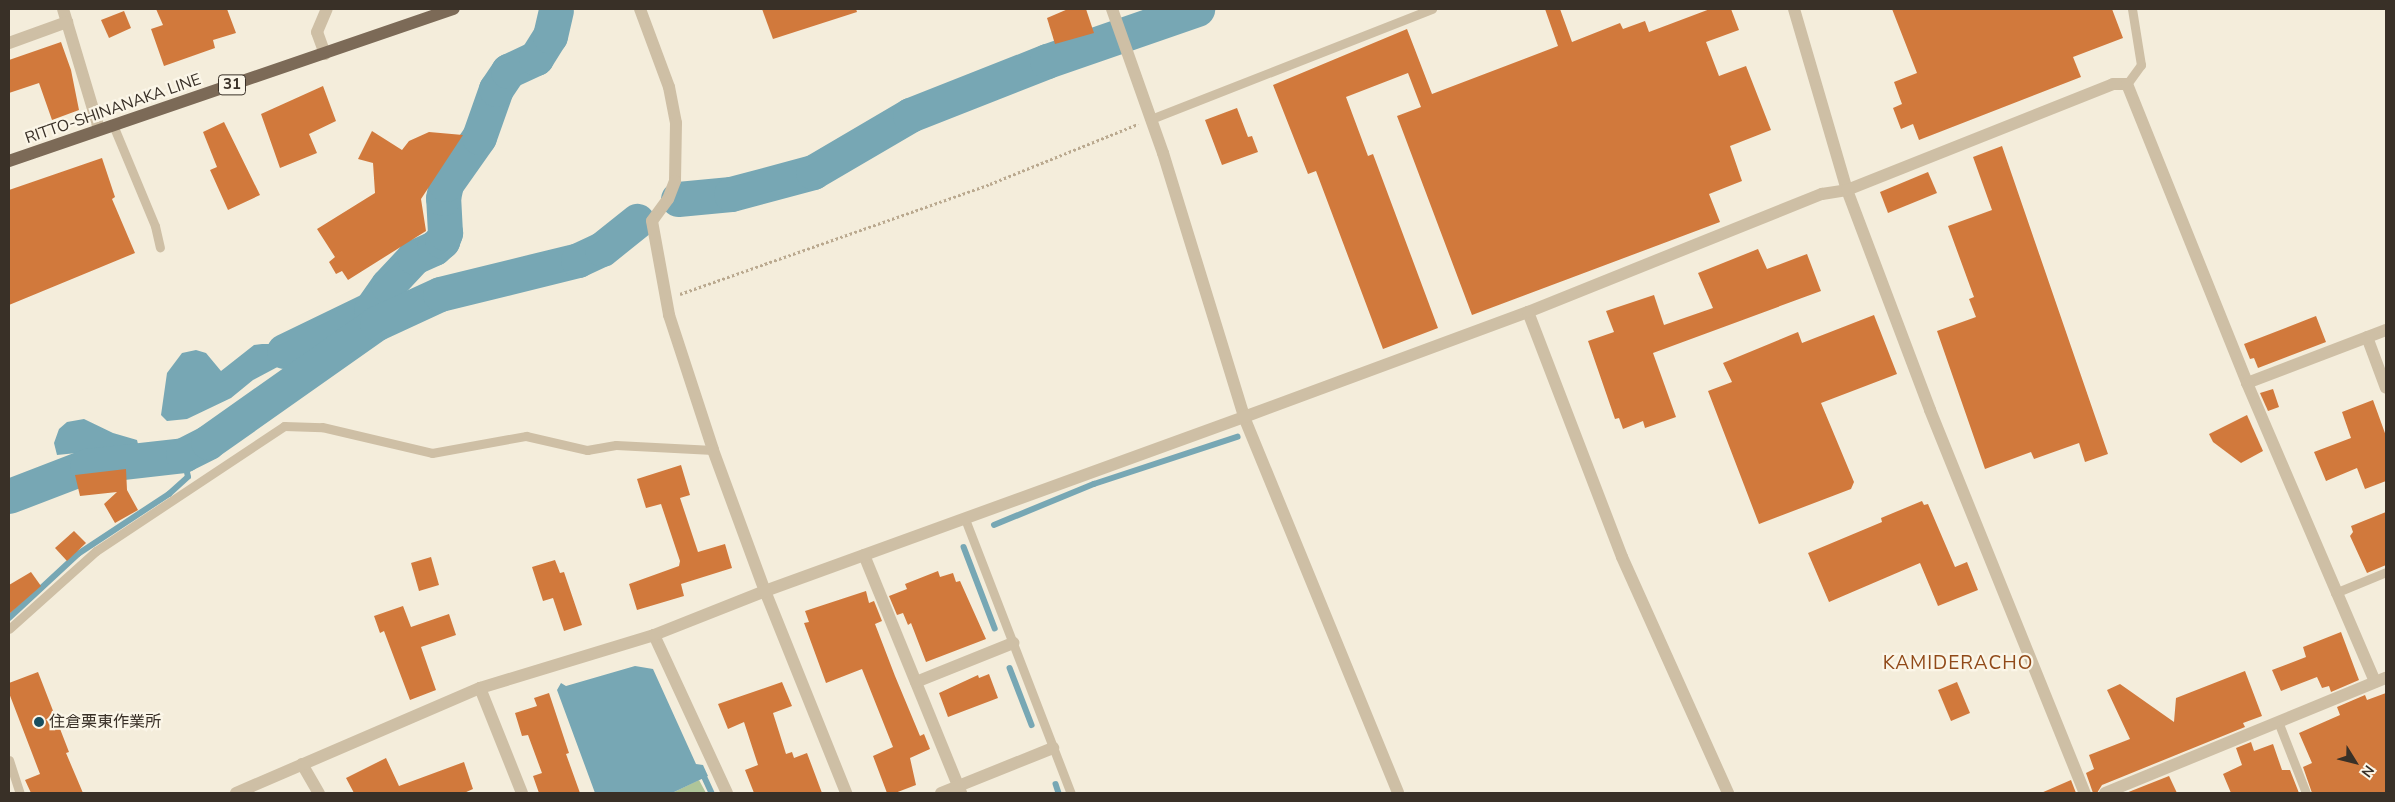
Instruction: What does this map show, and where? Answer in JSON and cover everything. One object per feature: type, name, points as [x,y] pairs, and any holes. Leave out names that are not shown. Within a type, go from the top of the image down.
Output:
[{"type":"main road","name":"RITTO-SHINANAKA LINE","points":[[9,162],[99,129],[454,9]]},
{"type":"street","points":[[63,9],[99,129]]},
{"type":"street","points":[[325,54],[317,32],[327,9]]},
{"type":"street","points":[[640,9],[669,87],[676,123],[675,182],[668,199],[652,221],[665,299],[713,450],[764,591],[846,793]]},
{"type":"street","points":[[1112,9],[1151,119],[1244,417],[1398,793]]},
{"type":"street","points":[[1794,9],[1847,190],[1930,410],[2085,793]]},
{"type":"street","points":[[9,43],[67,22]]},
{"type":"street","points":[[236,793],[480,688],[654,635],[764,591],[1528,312],[1822,194],[1847,190],[2113,84],[2127,84],[2247,383],[2335,593],[2381,680],[2278,724],[2105,793]]},
{"type":"street","points":[[1528,312],[1622,557],[1728,793]]},
{"type":"street","points":[[2247,383],[2386,330]]},
{"type":"street","points":[[2367,337],[2386,388]]},
{"type":"street","points":[[864,555],[960,790]]},
{"type":"street","points":[[654,635],[727,793]]},
{"type":"street","points":[[916,682],[1013,643]]},
{"type":"street","points":[[480,688],[522,793]]},
{"type":"street","points":[[941,793],[960,790],[1053,748]]},
{"type":"street","points":[[302,764],[319,793]]},
{"type":"lane","points":[[1151,119],[1432,9]]},
{"type":"lane","points":[[2127,84],[2141,65],[2132,9]]},
{"type":"lane","points":[[113,125],[155,226],[160,247]]},
{"type":"lane","points":[[9,628],[96,551],[284,426],[322,428],[432,453],[526,436],[587,450],[616,445],[713,450]]},
{"type":"lane","points":[[965,519],[1071,793]]},
{"type":"lane","points":[[2335,593],[2386,572]]},
{"type":"lane","points":[[2278,724],[2306,793]]},
{"type":"lane","points":[[9,760],[20,793]]},
{"type":"path","points":[[665,299],[990,184],[1151,119]]},
{"type":"green space","points":[[699,780],[706,793],[672,793]]},
{"type":"water","points":[[282,344],[285,363],[253,380],[231,398],[187,419],[167,421],[161,415],[167,373],[182,353],[196,350],[206,353],[221,371],[254,345]]},
{"type":"water","points":[[84,419],[113,433],[137,440],[138,444],[136,447],[57,455],[54,443],[59,429],[67,422]]},
{"type":"water","points":[[635,666],[653,669],[696,764],[703,765],[708,776],[672,793],[595,793],[557,690],[561,683],[566,686]]},
{"type":"building","points":[[156,9],[227,9],[236,33],[213,40],[215,48],[164,66],[151,29],[163,25]]},
{"type":"building","points":[[762,9],[856,9],[857,12],[773,39]]},
{"type":"building","points":[[1068,9],[1086,9],[1094,33],[1055,44],[1047,18]]},
{"type":"building","points":[[1545,9],[1560,9],[1572,42],[1620,23],[1623,29],[1645,21],[1649,32],[1710,9],[1731,9],[1739,30],[1706,42],[1719,76],[1746,66],[1771,130],[1730,146],[1742,181],[1709,194],[1720,222],[1472,315],[1397,116],[1421,107],[1408,73],[1346,97],[1368,156],[1373,154],[1438,328],[1383,349],[1316,171],[1308,174],[1273,85],[1407,29],[1432,94],[1558,46]]},
{"type":"building","points":[[1892,9],[2112,9],[2123,38],[2073,57],[2081,77],[1919,140],[1913,124],[1901,129],[1893,108],[1902,104],[1894,82],[1917,73]]},
{"type":"building","points":[[124,11],[131,28],[109,38],[101,20]]},
{"type":"building","points":[[61,42],[71,70],[79,110],[52,120],[39,83],[9,93],[9,60]]},
{"type":"building","points":[[323,86],[336,121],[309,134],[317,153],[280,168],[261,114]]},
{"type":"building","points":[[1237,108],[1248,137],[1252,136],[1258,152],[1222,165],[1205,120]]},
{"type":"building","points":[[224,122],[260,195],[228,210],[210,170],[217,167],[203,132]]},
{"type":"building","points":[[372,131],[402,150],[409,141],[429,132],[463,135],[421,199],[426,231],[348,280],[342,271],[336,274],[329,262],[335,257],[317,229],[375,193],[373,163],[358,159]]},
{"type":"building","points":[[2002,146],[2108,454],[2085,462],[2079,443],[2034,459],[2031,452],[1985,469],[1937,331],[1976,317],[1969,299],[1974,297],[1948,226],[1992,210],[1973,157]]},
{"type":"building","points":[[102,158],[115,197],[112,199],[135,253],[9,305],[9,190]]},
{"type":"building","points":[[1928,172],[1937,193],[1888,213],[1880,192]]},
{"type":"building","points":[[1758,249],[1767,269],[1807,254],[1821,291],[1653,353],[1676,417],[1645,428],[1643,421],[1623,429],[1619,418],[1615,419],[1588,341],[1614,332],[1606,311],[1654,295],[1664,325],[1713,308],[1698,273]]},
{"type":"building","points":[[1874,315],[1897,374],[1821,403],[1854,482],[1851,489],[1759,524],[1708,391],[1732,382],[1723,363],[1798,332],[1802,343]]},
{"type":"building","points":[[2316,316],[2326,342],[2258,368],[2254,358],[2250,359],[2244,344]]},
{"type":"building","points":[[2273,389],[2279,407],[2268,411],[2260,393]]},
{"type":"building","points":[[2373,400],[2386,436],[2386,481],[2365,489],[2357,468],[2326,481],[2314,452],[2351,438],[2342,412]]},
{"type":"building","points":[[2247,415],[2263,451],[2241,463],[2213,442],[2209,434]]},
{"type":"building","points":[[681,465],[690,495],[680,498],[698,552],[725,544],[732,568],[681,584],[684,596],[637,610],[629,584],[679,566],[680,561],[661,504],[646,508],[637,479]]},
{"type":"building","points":[[126,469],[127,490],[138,510],[115,523],[104,504],[117,492],[80,496],[75,475]]},
{"type":"building","points":[[1922,501],[1924,505],[1928,504],[1955,567],[1967,562],[1978,590],[1938,606],[1920,563],[1829,602],[1808,553],[1882,522],[1881,518]]},
{"type":"building","points":[[2386,512],[2386,565],[2367,573],[2350,536],[2353,532],[2351,526]]},
{"type":"building","points":[[74,531],[86,543],[67,561],[55,548]]},
{"type":"building","points":[[431,557],[439,585],[419,591],[411,563]]},
{"type":"building","points":[[555,560],[560,573],[564,572],[582,625],[564,631],[553,598],[543,601],[532,567]]},
{"type":"building","points":[[938,571],[940,577],[953,573],[956,582],[960,581],[986,639],[926,662],[911,623],[908,625],[903,613],[897,615],[889,596],[907,589],[905,584]]},
{"type":"building","points":[[31,572],[41,586],[9,614],[9,585]]},
{"type":"building","points":[[866,591],[869,603],[874,601],[882,621],[875,624],[895,676],[920,736],[924,734],[930,749],[910,758],[916,785],[895,793],[887,793],[873,756],[893,747],[862,669],[826,683],[804,623],[809,622],[805,611]]},
{"type":"building","points":[[403,606],[411,627],[449,614],[456,635],[421,647],[436,690],[410,700],[384,631],[380,633],[374,616]]},
{"type":"building","points":[[2341,632],[2359,680],[2331,692],[2329,686],[2322,688],[2317,677],[2281,691],[2272,670],[2306,657],[2303,647]]},
{"type":"building","points":[[2245,671],[2262,716],[2243,723],[2245,727],[2102,785],[2097,793],[2093,793],[2086,773],[2094,769],[2089,755],[2130,739],[2107,690],[2120,684],[2174,722],[2176,698]]},
{"type":"building","name":"住倉栗東作業所","points":[[38,672],[69,752],[66,753],[83,793],[31,793],[25,780],[40,774],[9,693],[9,683]]},
{"type":"building","points":[[989,674],[998,698],[948,717],[939,693],[978,675],[979,678]]},
{"type":"building","points":[[782,682],[792,706],[773,713],[786,754],[792,752],[794,758],[807,753],[822,793],[754,793],[745,770],[758,765],[744,722],[728,729],[718,704]]},
{"type":"building","points":[[1957,682],[1970,713],[1951,721],[1938,690]]},
{"type":"building","points":[[549,693],[569,753],[566,754],[580,793],[539,793],[533,776],[542,773],[528,735],[522,736],[515,713],[537,706],[534,698]]},
{"type":"building","points":[[2386,693],[2386,793],[2312,793],[2303,767],[2312,763],[2299,733],[2340,715],[2337,707],[2365,695],[2367,700]]},
{"type":"building","points":[[2251,742],[2254,751],[2273,744],[2282,770],[2290,770],[2299,793],[2231,793],[2223,774],[2242,765],[2236,748]]},
{"type":"building","points":[[386,758],[399,786],[464,762],[473,789],[464,793],[354,793],[346,778]]},
{"type":"building","points":[[2169,776],[2177,793],[2126,793]]},
{"type":"building","points":[[2071,780],[2076,793],[2041,793]]},
{"type":"waterway","points":[[678,199],[731,194],[813,172],[910,115],[1047,61],[1197,9]]},
{"type":"waterway","points":[[284,351],[371,309],[388,285],[414,257],[434,248],[442,241],[445,233],[443,198],[446,184],[479,137],[496,89],[508,71],[536,58],[550,36],[556,11]]},
{"type":"waterway","points":[[9,496],[87,466],[183,455],[208,442],[377,323],[440,294],[578,260],[602,249],[637,221]]},
{"type":"waterway","points":[[994,525],[1094,484],[1237,437]]},
{"type":"waterway","points":[[9,618],[78,554],[169,494],[188,477],[183,455]]},
{"type":"waterway","points":[[964,547],[995,628]]},
{"type":"waterway","points":[[1010,668],[1032,725]]},
{"type":"waterway","points":[[705,778],[712,793]]},
{"type":"waterway","points":[[1056,784],[1059,793]]},
{"type":"place","name":"住倉栗東作業所","points":[[39,722]]},
{"type":"district","name":"KAMIDERACHO","points":[[1958,664]]}]
